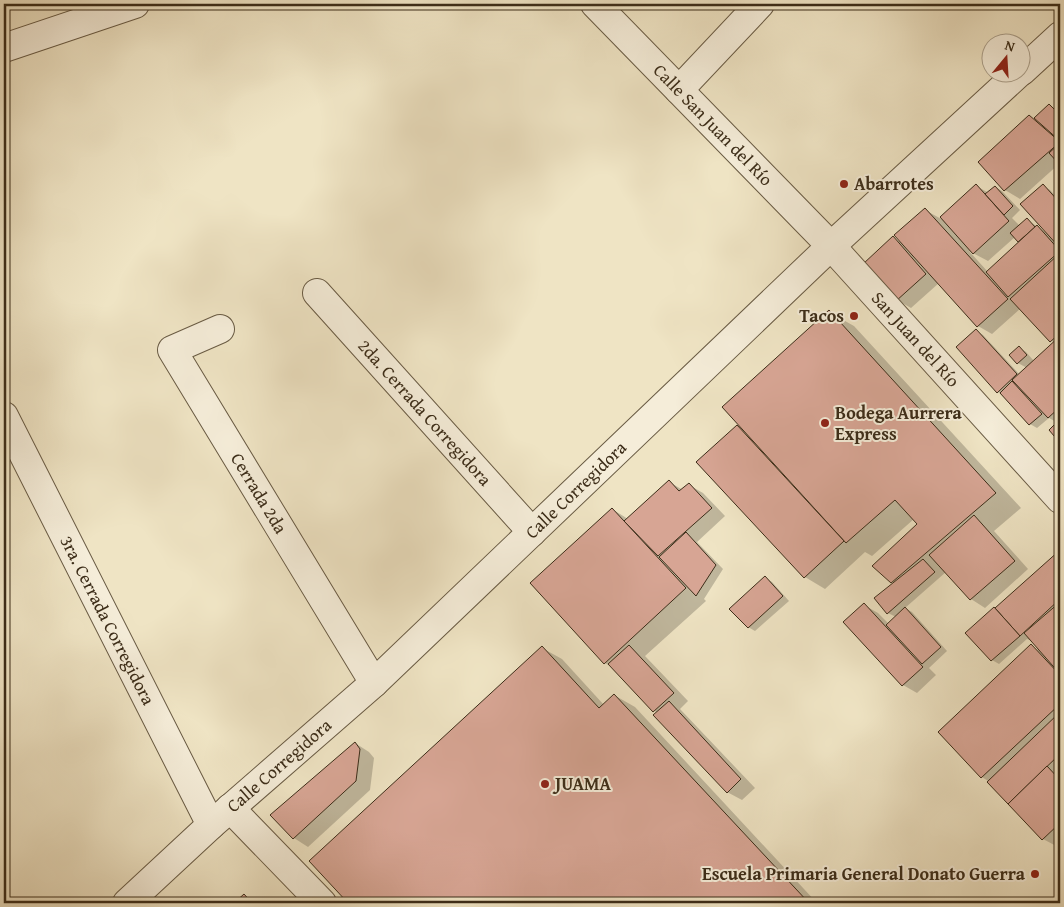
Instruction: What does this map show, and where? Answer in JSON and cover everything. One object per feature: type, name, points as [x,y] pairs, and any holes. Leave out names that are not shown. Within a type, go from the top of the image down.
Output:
[{"type":"street","points":[[4,48],[135,4]]},
{"type":"street","name":"Calle San Juan del Río","points":[[596,4],[831,246]]},
{"type":"street","points":[[679,90],[760,4]]},
{"type":"street","name":"Calle Corregidora","points":[[1032,62],[1060,36]]},
{"type":"street","name":"Calle Corregidora","points":[[127,903],[221,817],[374,683],[831,246],[1010,82]]},
{"type":"street","name":"San Juan del Río","points":[[831,246],[1060,499]]},
{"type":"street","name":"2da. Cerrada Corregidora","points":[[317,293],[532,532]]},
{"type":"street","name":"Cerrada 2da","points":[[220,329],[172,350],[374,683]]},
{"type":"street","name":"3ra. Cerrada Corregidora","points":[[4,416],[221,817],[322,903]]},
{"type":"building","points":[[1049,104],[1060,115],[1060,141],[1034,118]]},
{"type":"building","points":[[1029,115],[1060,142],[1004,191],[978,162]]},
{"type":"building","points":[[1060,143],[1060,163],[1059,164],[1049,153]]},
{"type":"building","points":[[976,184],[1009,221],[973,254],[940,217]]},
{"type":"building","points":[[1043,184],[1060,203],[1060,248],[1020,204]]},
{"type":"building","points":[[995,186],[1013,206],[1004,215],[985,194]]},
{"type":"building","points":[[925,208],[1008,299],[977,327],[894,235]]},
{"type":"building","points":[[1027,218],[1035,227],[1018,242],[1010,233]]},
{"type":"building","points":[[1037,225],[1060,251],[1008,297],[986,272]]},
{"type":"building","points":[[893,236],[926,274],[896,301],[863,264]]},
{"type":"building","points":[[1060,253],[1060,333],[1050,342],[1010,299]]},
{"type":"building","points":[[829,310],[996,493],[891,583],[872,566],[917,524],[895,500],[846,543],[722,407]]},
{"type":"building","points":[[976,329],[1017,374],[997,393],[956,347]]},
{"type":"building","points":[[1060,336],[1060,407],[1048,418],[1012,380]]},
{"type":"building","points":[[1019,346],[1027,355],[1017,364],[1009,355]]},
{"type":"building","points":[[1012,381],[1042,414],[1029,425],[1000,393]]},
{"type":"building","points":[[1060,419],[1060,443],[1049,430]]},
{"type":"building","points":[[737,425],[844,541],[804,578],[696,462]]},
{"type":"building","points":[[669,480],[679,491],[689,483],[712,508],[658,556],[624,521]]},
{"type":"building","points":[[612,508],[686,588],[604,664],[530,583]]},
{"type":"building","points":[[974,515],[1015,561],[970,600],[929,555]]},
{"type":"building","points":[[686,532],[716,565],[696,596],[659,557]]},
{"type":"building","points":[[1060,550],[1060,599],[1020,636],[995,608]]},
{"type":"building","points":[[923,559],[935,572],[887,614],[874,598]]},
{"type":"building","points":[[765,576],[783,596],[748,628],[729,609]]},
{"type":"building","points":[[1060,602],[1060,674],[1024,633]]},
{"type":"building","points":[[864,603],[923,667],[902,686],[843,622]]},
{"type":"building","points":[[905,607],[941,647],[922,664],[886,625]]},
{"type":"building","points":[[994,607],[1020,636],[991,661],[965,633]]},
{"type":"building","points":[[1031,644],[1060,675],[1060,704],[981,778],[938,732]]},
{"type":"building","points":[[629,645],[674,693],[653,712],[608,664]]},
{"type":"building","name":"JUAMA","points":[[542,646],[599,708],[614,694],[809,903],[348,903],[309,861]]},
{"type":"building","points":[[669,701],[741,779],[727,793],[653,715]]},
{"type":"building","points":[[1060,712],[1060,754],[1008,804],[987,782]]},
{"type":"building","points":[[355,742],[360,749],[356,781],[293,839],[270,815]]},
{"type":"building","points":[[1047,766],[1060,780],[1060,823],[1042,840],[1008,804]]},
{"type":"building","points":[[244,894],[252,903],[234,903]]},
{"type":"place","name":"Abarrotes","points":[[844,184]]},
{"type":"place","name":"Tacos","points":[[854,316]]},
{"type":"place","name":"Bodega Aurrera Express","points":[[825,423]]},
{"type":"place","name":"JUAMA","points":[[545,784]]},
{"type":"place","name":"Escuela Primaria General Donato Guerra","points":[[1035,874]]}]
